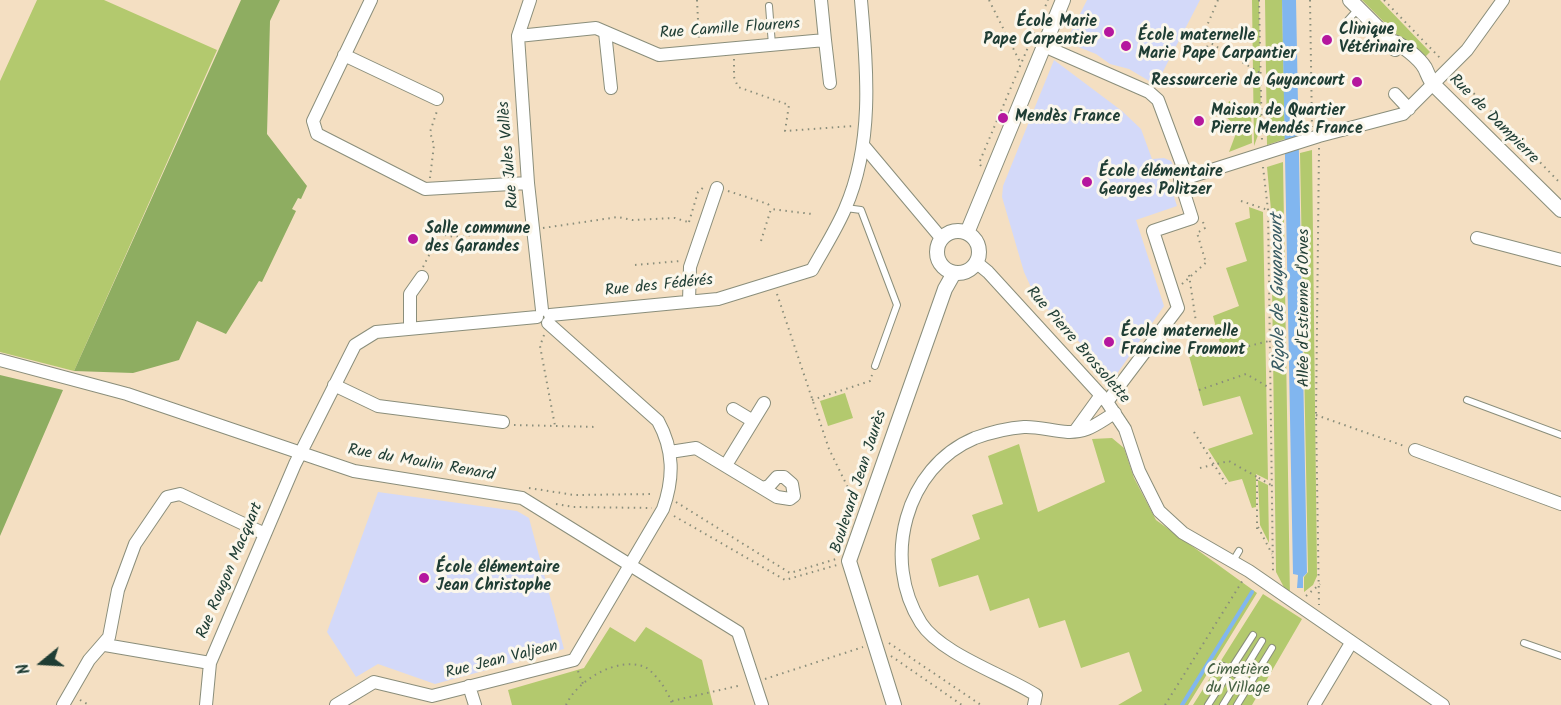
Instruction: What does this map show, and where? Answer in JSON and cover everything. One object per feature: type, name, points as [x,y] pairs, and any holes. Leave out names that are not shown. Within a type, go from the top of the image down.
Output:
[{"type":"street","points":[[371,0],[313,121],[317,134],[429,189],[528,183]]},
{"type":"street","name":"Rue Jules Vallès","points":[[530,0],[518,36],[528,183],[544,318]]},
{"type":"street","name":"Rue Camille Flourens","points":[[821,0],[830,83]]},
{"type":"street","name":"Rue des Fédérés","points":[[410,328],[544,318],[718,299],[812,270],[846,208],[863,145],[868,73],[861,0]]},
{"type":"street","points":[[967,233],[1063,0]]},
{"type":"street","points":[[1075,431],[1131,372],[1179,309],[1153,231],[1177,226],[1192,218],[1180,180],[1319,136],[1403,114],[1431,81],[1449,68],[1467,50],[1503,0]]},
{"type":"street","name":"Rue de Dampierre","points":[[1352,2],[1391,41],[1393,47],[1413,68],[1431,81],[1561,210]]},
{"type":"street","name":"Rue Camille Flourens","points":[[518,36],[596,28],[659,55],[825,40]]},
{"type":"street","points":[[605,32],[611,88]]},
{"type":"street","points":[[1044,46],[1149,92],[1158,100],[1186,178]]},
{"type":"street","points":[[345,55],[437,99]]},
{"type":"street","points":[[1395,94],[1408,109]]},
{"type":"street","points":[[863,145],[942,239]]},
{"type":"street","points":[[689,302],[692,260],[717,188]]},
{"type":"street","points":[[954,232],[967,233],[977,243],[979,250],[977,263],[967,272],[954,273],[942,266],[939,259],[938,252],[942,239],[954,232]]},
{"type":"street","points":[[1477,238],[1561,260]]},
{"type":"street","name":"Rue Pierre Brossolette","points":[[977,263],[988,272],[1115,413],[1125,429],[1138,471],[1159,511],[1183,533],[1235,556],[1249,571],[1443,705]]},
{"type":"street","name":"Boulevard Jean Jaurès","points":[[894,705],[843,560],[862,518],[946,285],[954,273]]},
{"type":"street","points":[[410,328],[410,294],[422,277]]},
{"type":"street","points":[[544,318],[658,421],[666,435],[670,452],[671,478],[668,497],[632,566]]},
{"type":"street","name":"Rue Rougon Macquart","points":[[207,705],[210,663],[300,454],[355,345],[376,332],[410,328]]},
{"type":"street","name":"Rue du Moulin Renard","points":[[0,360],[127,394],[354,471],[522,498],[738,632],[762,705]]},
{"type":"street","points":[[334,385],[378,406],[503,422]]},
{"type":"street","points":[[726,465],[764,403]]},
{"type":"street","points":[[733,409],[753,421]]},
{"type":"street","points":[[1034,705],[1036,695],[951,650],[921,624],[905,584],[902,548],[908,508],[929,469],[942,456],[975,438],[1024,427],[1075,431],[1087,429],[1115,413]]},
{"type":"street","points":[[670,452],[696,448],[763,488]]},
{"type":"street","points":[[1415,450],[1561,504]]},
{"type":"street","points":[[63,705],[89,660],[105,645],[109,637],[118,590],[135,544],[167,497],[180,495],[264,534]]},
{"type":"street","name":"Rue Jean Valjean","points":[[336,705],[374,682],[432,696],[574,660],[632,566]]},
{"type":"street","points":[[1314,705],[1352,643]]},
{"type":"street","points":[[105,645],[210,663]]},
{"type":"street","points":[[469,686],[475,705]]},
{"type":"lane","points":[[1348,20],[1352,2]]},
{"type":"lane","points":[[769,6],[772,45]]},
{"type":"lane","points":[[846,208],[861,210],[897,305],[875,366]]},
{"type":"lane","points":[[1467,400],[1561,435]]},
{"type":"lane","points":[[1208,705],[1252,636]]},
{"type":"lane","points":[[1223,705],[1262,641]]},
{"type":"lane","points":[[1524,643],[1561,656]]},
{"type":"lane","points":[[1237,705],[1272,648]]},
{"type":"lane","points":[[1222,666],[1258,688]]},
{"type":"path","points":[[696,0],[699,51]]},
{"type":"path","points":[[989,0],[1021,64]]},
{"type":"path","points":[[1207,46],[1209,42],[1206,28],[1218,0]]},
{"type":"path","points":[[1165,705],[1249,571],[1273,573],[1268,210],[1262,155],[1259,0]]},
{"type":"path","name":"Allée d'Estienne d'Orves","points":[[1310,0],[1312,129],[1319,136],[1318,619]]},
{"type":"path","points":[[1384,0],[1561,184]]},
{"type":"path","points":[[1209,42],[1260,73]]},
{"type":"path","points":[[735,48],[734,77],[738,87],[789,105],[785,131],[844,126],[865,128]]},
{"type":"path","points":[[429,189],[434,145],[430,132],[437,116],[437,99]]},
{"type":"path","points":[[1241,201],[1268,210]]},
{"type":"path","points":[[761,241],[771,209],[812,214]]},
{"type":"path","points":[[1180,286],[1208,262],[1197,232],[1205,228],[1200,220]]},
{"type":"path","points":[[635,265],[692,260]]},
{"type":"path","points":[[1189,277],[1196,322]]},
{"type":"path","points":[[773,282],[829,449],[862,518]]},
{"type":"path","points":[[544,318],[540,346],[555,426]]},
{"type":"path","points":[[1237,349],[1270,341]]},
{"type":"path","points":[[812,400],[870,381],[875,366]]},
{"type":"path","points":[[1199,390],[1246,374],[1270,388]]},
{"type":"path","points":[[1317,415],[1415,450]]},
{"type":"path","points":[[503,422],[519,426],[598,427]]},
{"type":"path","points":[[1194,432],[1226,484]]},
{"type":"path","points":[[1200,468],[1229,461],[1272,486]]},
{"type":"path","points":[[1257,477],[1258,528],[1273,557]]},
{"type":"path","points":[[542,496],[522,487],[574,495],[659,494],[668,497],[790,573],[843,560]]},
{"type":"path","points":[[550,501],[573,507],[645,506],[663,509],[785,580],[843,560]]},
{"type":"path","points":[[887,649],[884,640],[981,705]]},
{"type":"path","points":[[566,705],[571,693],[597,673],[628,665],[646,668],[660,681],[672,703],[755,682],[865,647]]},
{"type":"path","points":[[892,664],[889,654],[962,705]]},
{"type":"shaded area","name":"École maternelle Marie Pape Carpantier","points":[[1087,0],[1200,0],[1156,85],[1129,69],[1110,64],[1096,54],[1066,42]]},
{"type":"shaded area","name":"École élémentaire Georges Politzer","points":[[1054,60],[1122,111],[1141,129],[1152,159],[1164,158],[1171,161],[1178,174],[1168,178],[1177,206],[1136,220],[1164,306],[1114,378],[1035,296],[1024,272],[1002,197],[1003,186]]},
{"type":"shaded area","name":"École élémentaire Jean Christophe","points":[[378,492],[517,511],[529,518],[564,649],[435,684],[378,664],[356,677],[327,632]]},
{"type":"green space","points":[[37,0],[104,0],[217,50],[74,371],[0,352],[0,81]]},
{"type":"green space","points":[[241,0],[280,0],[270,21],[267,134],[307,186],[301,199],[298,198],[292,209],[296,211],[262,282],[259,281],[226,334],[197,321],[179,360],[133,373],[74,371]]},
{"type":"green space","points":[[1252,0],[1259,0],[1261,127],[1254,146]]},
{"type":"green space","points":[[1265,0],[1282,0],[1285,139],[1267,145]]},
{"type":"green space","points":[[1362,0],[1380,0],[1430,52],[1422,60]]},
{"type":"green space","points":[[1229,101],[1244,111],[1251,110],[1252,143],[1229,152],[1238,128],[1225,116]]},
{"type":"green space","points":[[1312,150],[1317,576],[1313,585],[1304,592],[1304,577],[1308,572],[1300,153]]},
{"type":"green space","points":[[1283,162],[1290,599],[1276,572],[1271,210],[1267,167]]},
{"type":"green space","points":[[1249,207],[1263,212],[1268,480],[1256,474],[1256,507],[1252,508],[1242,479],[1229,482],[1208,449],[1253,434],[1240,396],[1203,406],[1189,356],[1221,347],[1213,316],[1239,306],[1226,268],[1247,261],[1235,223],[1250,218]]},
{"type":"green space","points":[[0,375],[63,390],[0,536]]},
{"type":"green space","points":[[845,393],[853,418],[828,426],[820,401]]},
{"type":"green space","points":[[1112,438],[1124,448],[1134,478],[1156,520],[1257,593],[1188,705],[1118,705],[1142,691],[1129,652],[1081,668],[1065,620],[1039,628],[1029,598],[990,611],[978,575],[939,587],[931,559],[980,539],[972,515],[1003,504],[988,456],[1019,444],[1038,512],[1105,482],[1092,439]]},
{"type":"green space","points":[[1258,480],[1268,485],[1269,543],[1260,525]]},
{"type":"green space","name":"Cimetière du Village","points":[[1263,594],[1302,619],[1252,705],[1193,705]]},
{"type":"green space","points":[[610,627],[635,642],[646,627],[702,660],[713,705],[512,705],[508,690],[584,668]]},
{"type":"water","points":[[1282,0],[1296,0],[1307,573],[1303,577],[1303,588],[1297,588],[1298,575],[1293,574]]},
{"type":"waterway","name":"Rigole de Guyancourt","points":[[1182,705],[1252,592]]},
{"type":"place","name":"École Marie Pape Carpentier","points":[[1109,32]]},
{"type":"place","name":"Clinique Vétérinaire","points":[[1327,40]]},
{"type":"place","name":"École maternelle Marie Pape Carpantier","points":[[1126,46]]},
{"type":"place","name":"Ressourcerie de Guyancourt","points":[[1357,82]]},
{"type":"place","name":"Mendès France","points":[[1003,118]]},
{"type":"place","name":"Maison de Quartier Pierre Mendés France","points":[[1199,121]]},
{"type":"place","name":"École élémentaire Georges Politzer","points":[[1087,182]]},
{"type":"place","name":"Salle commune des Garandes","points":[[413,239]]},
{"type":"place","name":"École maternelle Francine Fromont","points":[[1109,342]]},
{"type":"place","name":"École élémentaire Jean Christophe","points":[[424,578]]}]
